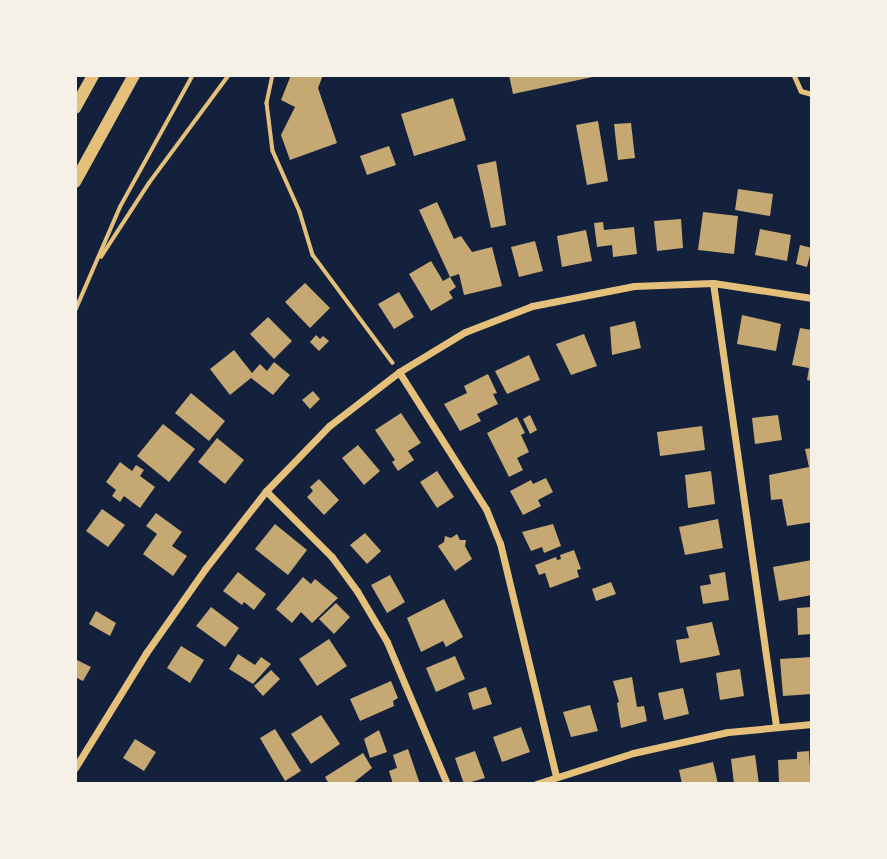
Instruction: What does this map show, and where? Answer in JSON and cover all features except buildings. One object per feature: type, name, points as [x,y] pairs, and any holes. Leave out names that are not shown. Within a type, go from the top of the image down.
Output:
[{"type":"main road","points":[[75,108],[93,75]]},
{"type":"main road","points":[[75,182],[134,75]]},
{"type":"street","points":[[75,768],[153,642],[205,569],[266,491],[329,426],[398,372],[465,332],[532,306],[634,286],[713,283],[812,298]]},
{"type":"street","points":[[713,283],[776,726]]},
{"type":"street","points":[[398,372],[486,509],[500,543],[556,776]]},
{"type":"street","points":[[266,491],[332,556],[357,592],[387,642],[447,784]]},
{"type":"street","points":[[536,784],[634,753],[727,732],[812,724]]},
{"type":"lane","points":[[794,75],[801,91],[812,94]]},
{"type":"path","points":[[75,312],[120,208],[193,75]]},
{"type":"path","points":[[96,265],[149,183],[229,75]]},
{"type":"path","points":[[273,75],[267,103],[273,151],[300,212],[313,255],[393,363]]}]
